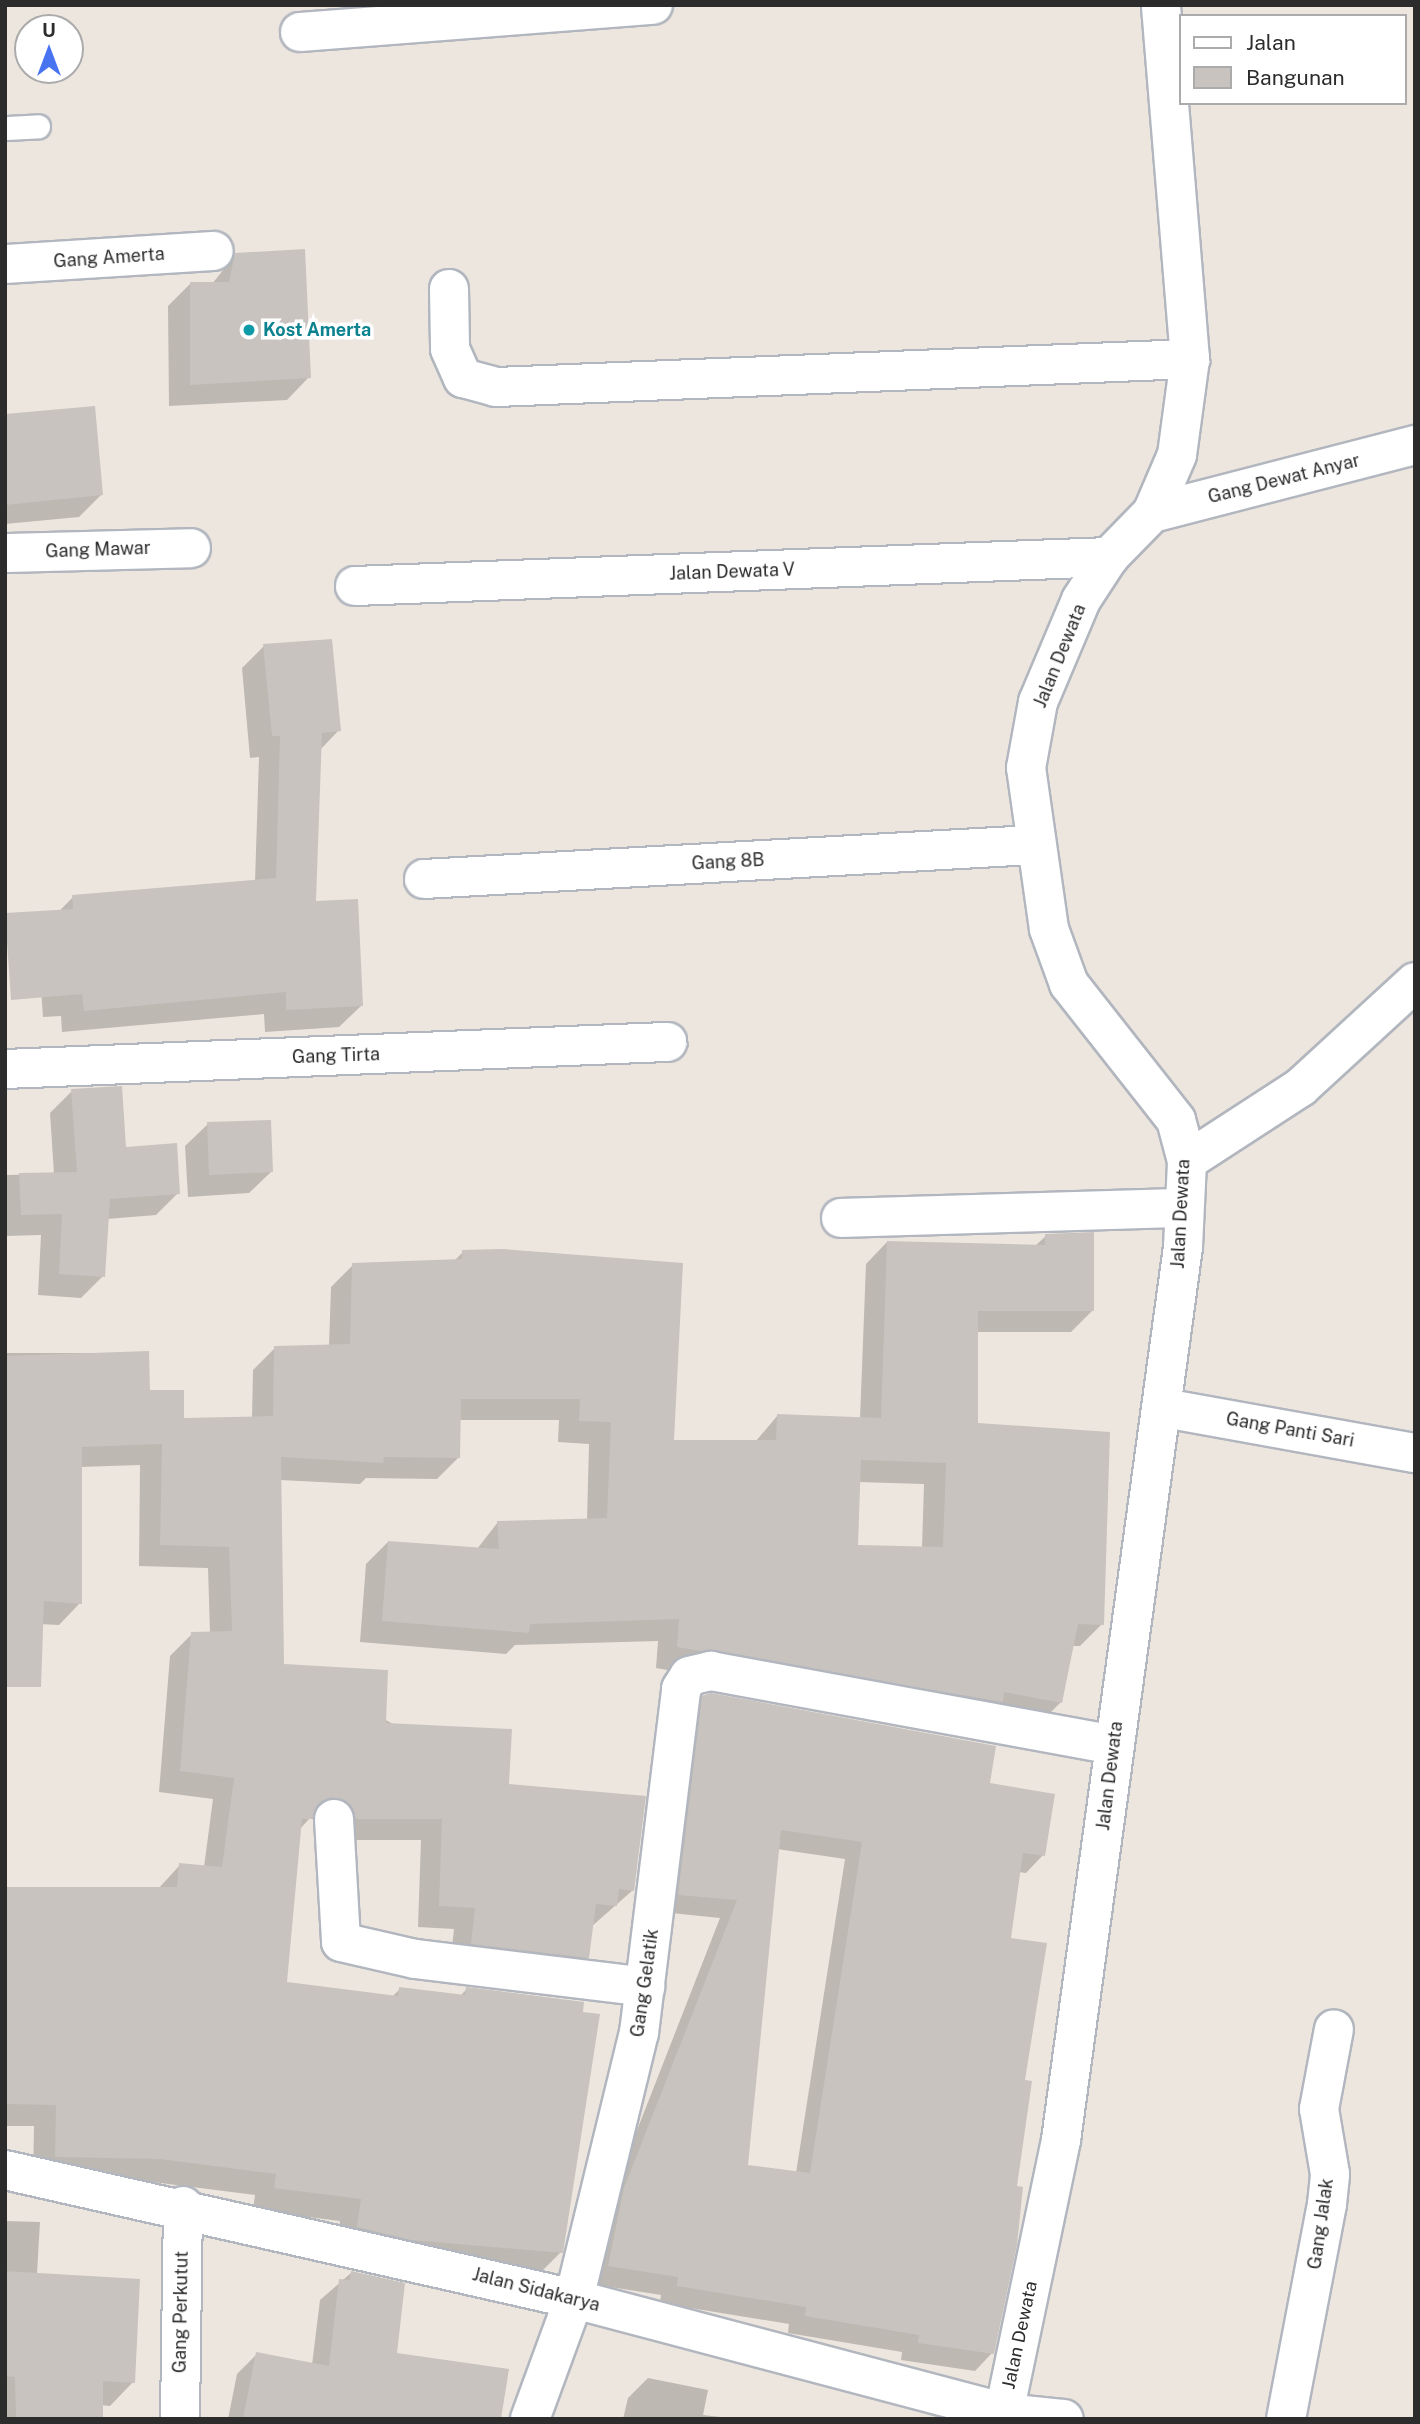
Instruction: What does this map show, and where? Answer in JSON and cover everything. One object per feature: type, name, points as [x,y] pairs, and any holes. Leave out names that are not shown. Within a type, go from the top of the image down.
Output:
[{"type":"street","points":[[300,32],[653,5]]},
{"type":"street","name":"Jalan Dewata","points":[[1003,2416],[1061,2140],[1112,1745],[1164,1408],[1184,1208],[1187,1161],[1159,1091],[1100,1030],[1069,984],[1049,929],[1033,845],[1026,768],[1038,702],[1081,600],[1109,557],[1152,513],[1177,455],[1190,359],[1161,5]]},
{"type":"street","name":"Gang Amerta","points":[[5,264],[214,251]]},
{"type":"street","points":[[449,289],[450,349],[463,378],[496,387],[1190,359]]},
{"type":"street","name":"Gang Dewat Anyar","points":[[1152,513],[1415,445]]},
{"type":"street","name":"Gang Mawar","points":[[5,553],[191,548]]},
{"type":"street","name":"Jalan Dewata V","points":[[355,586],[1109,557]]},
{"type":"street","name":"Gang 8B","points":[[424,879],[1033,845]]},
{"type":"street","points":[[1187,1161],[1301,1087],[1410,991]]},
{"type":"street","name":"Gang Tirta","points":[[5,1069],[667,1042]]},
{"type":"street","points":[[841,1218],[1184,1208]]},
{"type":"street","name":"Gang Panti Sari","points":[[1164,1408],[1415,1453]]},
{"type":"street","name":"Gang Gelatik","points":[[530,2419],[574,2299],[645,1987],[681,1689],[700,1670],[1112,1745]]},
{"type":"street","points":[[334,1819],[341,1942],[415,1959],[645,1987]]},
{"type":"street","name":"Gang Jalak","points":[[1286,2419],[1327,2204],[1330,2174],[1319,2109],[1334,2029]]},
{"type":"street","name":"Jalan Sidakarya","points":[[5,2170],[183,2206],[574,2299],[1003,2416],[1064,2419]]},
{"type":"street","name":"Gang Perkutut","points":[[180,2419],[183,2206]]},
{"type":"lane","points":[[5,128],[38,126]]},
{"type":"building","name":"Kost Amerta","points":[[305,249],[311,378],[190,385],[190,282],[229,282],[235,253]]},
{"type":"building","points":[[95,406],[103,495],[5,505],[5,414]]},
{"type":"building","points":[[332,639],[341,731],[322,733],[316,901],[358,899],[363,1006],[286,1010],[286,992],[84,1011],[82,994],[11,1000],[5,913],[73,909],[72,895],[276,878],[280,736],[272,736],[263,644]]},
{"type":"building","points":[[122,1086],[126,1147],[177,1143],[180,1194],[110,1199],[105,1277],[59,1274],[62,1214],[21,1215],[19,1173],[77,1172],[71,1089]]},
{"type":"building","points":[[271,1120],[273,1172],[209,1175],[207,1122]]},
{"type":"building","points":[[1094,1232],[1094,1311],[978,1311],[978,1423],[1110,1432],[1104,1625],[1078,1624],[1062,1703],[1004,1692],[1003,1702],[677,1647],[679,1619],[530,1624],[529,1633],[382,1621],[388,1541],[499,1549],[497,1521],[607,1518],[611,1422],[579,1421],[580,1399],[461,1399],[460,1458],[384,1457],[383,1463],[281,1457],[284,1664],[388,1670],[386,1723],[512,1729],[509,1784],[646,1796],[634,1891],[619,1889],[617,1906],[596,1904],[589,1958],[471,1944],[475,1908],[439,1906],[442,1819],[356,1819],[352,1806],[333,1797],[321,1801],[312,1819],[302,1819],[287,1982],[398,1996],[399,1987],[465,1995],[466,1987],[584,2002],[583,2012],[600,2014],[563,2253],[411,2240],[357,2227],[361,2199],[274,2188],[276,2174],[160,2159],[55,2157],[56,2105],[5,2104],[5,1887],[177,1887],[179,1863],[222,1867],[234,1778],[180,1771],[191,1632],[232,1631],[229,1547],[160,1545],[162,1444],[82,1447],[82,1604],[44,1601],[41,1687],[5,1687],[5,1356],[149,1351],[150,1390],[184,1390],[184,1418],[273,1416],[274,1346],[350,1344],[352,1263],[462,1259],[462,1250],[502,1249],[683,1263],[674,1440],[776,1440],[777,1414],[881,1418],[887,1241],[1045,1245],[1045,1234]],"holes":[[[861,1460],[946,1463],[943,1547],[858,1545]]]},
{"type":"building","points":[[711,1693],[996,1746],[990,1783],[1055,1794],[1045,1856],[1023,1853],[1011,1938],[1047,1943],[1025,2080],[1032,2081],[1017,2186],[1023,2187],[1017,2245],[994,2354],[918,2343],[919,2335],[805,2316],[806,2307],[677,2286],[678,2277],[608,2266],[624,2188],[737,1900],[678,1895],[702,1696]],"holes":[[[781,1830],[862,1842],[810,2173],[748,2165]]]},
{"type":"building","points":[[5,2271],[140,2279],[135,2383],[103,2381],[103,2419],[16,2419],[15,2377],[5,2376]]},
{"type":"building","points":[[351,2271],[405,2283],[397,2353],[509,2369],[501,2419],[243,2419],[256,2352],[329,2366],[339,2279],[350,2280]]},
{"type":"place","name":"Kost Amerta","points":[[249,330]]}]
